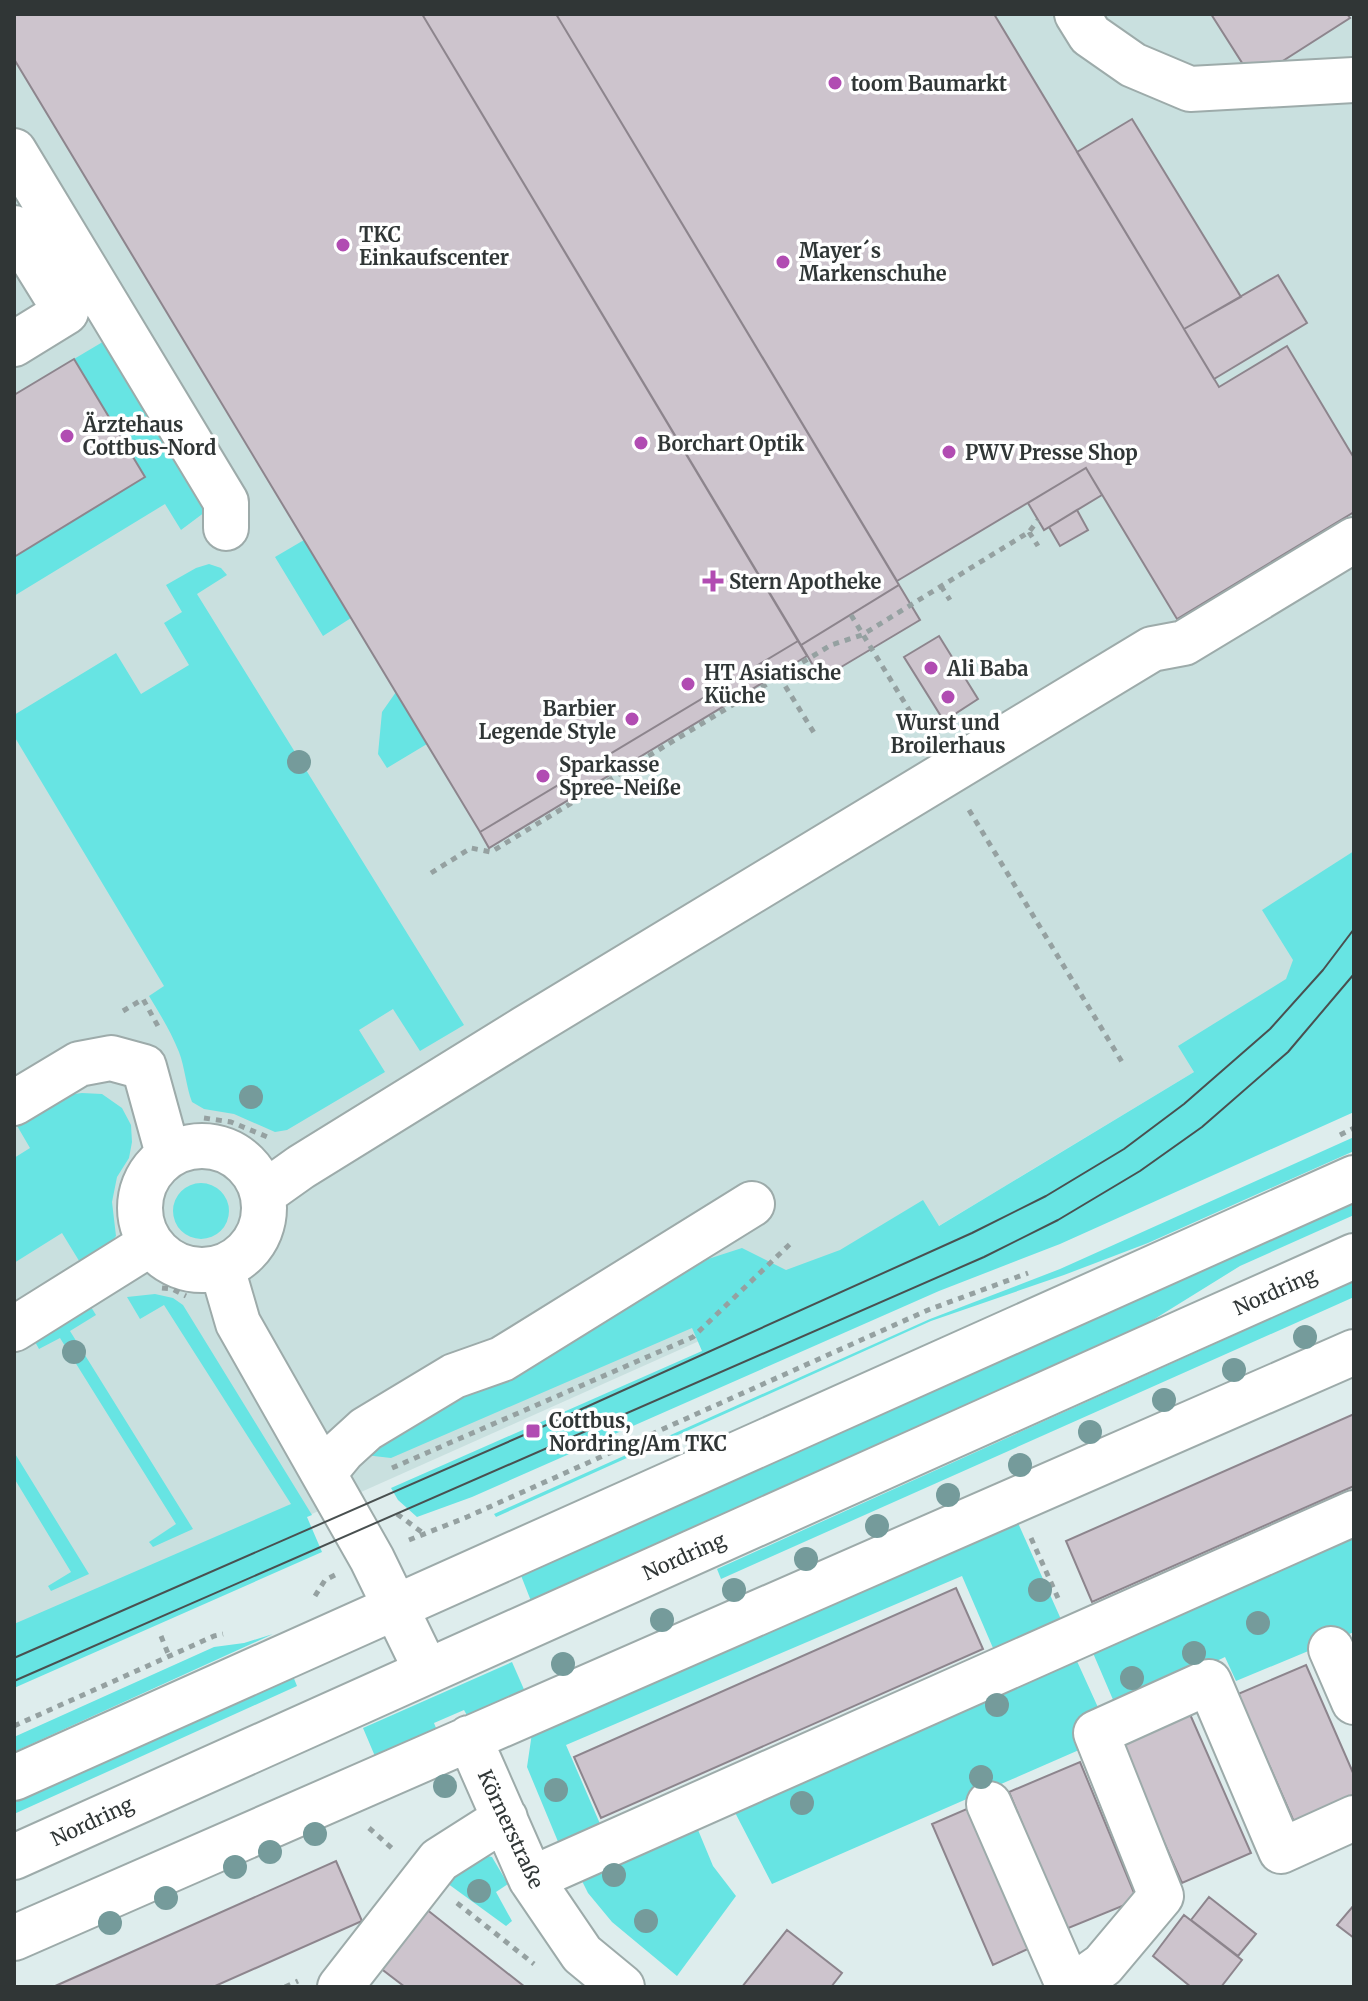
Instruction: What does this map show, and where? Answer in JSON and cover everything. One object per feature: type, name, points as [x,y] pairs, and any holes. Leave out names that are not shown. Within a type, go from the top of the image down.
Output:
[{"type":"main road","points":[[1077,14],[1090,35],[1133,65],[1190,89],[1354,80]]},
{"type":"main road","points":[[14,151],[226,502],[226,528],[261,506]]},
{"type":"main road","points":[[14,228],[66,312],[14,344]]},
{"type":"main road","points":[[271,1213],[301,1167],[619,986],[947,773],[1152,649],[1184,643],[1353,541]]},
{"type":"main road","points":[[14,1103],[79,1064],[111,1058],[144,1067],[168,1154]]},
{"type":"main road","points":[[241,1268],[202,1271],[182,1268],[164,1258],[150,1244],[141,1225],[139,1204],[144,1184],[168,1154],[191,1147],[210,1146],[227,1151],[243,1162],[256,1177],[271,1213]]},
{"type":"main road","points":[[14,1778],[1354,1178]]},
{"type":"main road","points":[[333,1461],[366,1429],[454,1376],[502,1359],[752,1204]]},
{"type":"main road","points":[[271,1213],[264,1212],[260,1230],[251,1246],[238,1259],[241,1268],[238,1323],[333,1461],[372,1559],[426,1670]]},
{"type":"main road","points":[[14,1329],[150,1244]]},
{"type":"main road","name":"Nordring","points":[[14,1857],[1354,1256]]},
{"type":"main road","points":[[14,1938],[1354,1352]]},
{"type":"main road","points":[[531,1879],[1354,1513]]},
{"type":"main road","points":[[1331,1649],[1354,1702]]},
{"type":"main road","points":[[989,1804],[1070,1987],[1103,1965],[1161,1896],[1096,1733],[1209,1682],[1281,1851],[1354,1818]]},
{"type":"main road","name":"Körnerstraße","points":[[469,1738],[531,1879],[582,1954],[622,1987]]},
{"type":"main road","points":[[340,1987],[439,1860],[505,1818]]},
{"type":"path","points":[[431,873],[471,848],[491,852],[526,833],[831,645],[862,635],[1029,532],[1038,520]]},
{"type":"path","points":[[1029,532],[1038,546]]},
{"type":"path","points":[[941,586],[950,600]]},
{"type":"path","points":[[851,615],[1122,1062]]},
{"type":"path","points":[[779,676],[816,736]]},
{"type":"path","points":[[123,1011],[143,999],[162,1033]]},
{"type":"path","points":[[194,1113],[202,1118],[231,1122],[274,1140]]},
{"type":"path","points":[[1340,1135],[1354,1128]]},
{"type":"path","points":[[241,1268],[270,1243],[271,1213]]},
{"type":"path","points":[[333,1461],[357,1466],[376,1475],[693,1337],[790,1244]]},
{"type":"path","points":[[305,1604],[314,1597],[325,1580],[423,1533],[467,1517],[928,1310],[1031,1272]]},
{"type":"path","points":[[392,1504],[397,1513],[423,1533]]},
{"type":"path","points":[[14,1726],[214,1636],[235,1633]]},
{"type":"path","points":[[161,1636],[169,1656]]},
{"type":"shaded area","points":[[14,14],[1354,14],[1354,885],[1286,982],[1194,1072],[937,1227],[856,1271],[14,1647]]},
{"type":"shaded area","points":[[111,337],[213,506],[181,530],[165,504],[14,596],[14,557],[145,477],[74,359]]},
{"type":"shaded area","points":[[304,540],[351,618],[323,636],[275,557]]},
{"type":"shaded area","points":[[209,564],[221,568],[227,575],[197,594],[464,1025],[420,1051],[393,1009],[359,1030],[385,1072],[287,1130],[275,1132],[234,1114],[204,1109],[192,1102],[179,1052],[149,996],[164,986],[14,736],[14,715],[116,653],[141,694],[189,665],[164,623],[182,612],[166,585]]},
{"type":"shaded area","points":[[396,692],[427,744],[387,768],[378,754],[382,712]]},
{"type":"shaded area","points":[[1354,851],[1354,1112],[1060,1244],[939,1291],[472,1497],[417,1517],[398,1500],[391,1488],[702,1351],[692,1328],[391,1458],[365,1455],[455,1388],[502,1382],[708,1259],[742,1248],[786,1270],[840,1250],[923,1200],[939,1226],[1194,1072],[1178,1046],[1286,979],[1293,960],[1262,910]]},
{"type":"shaded area","points":[[102,1094],[122,1108],[131,1125],[129,1158],[117,1177],[112,1202],[116,1236],[105,1250],[81,1264],[62,1233],[14,1263],[14,1158],[30,1148],[16,1124],[66,1095]]},
{"type":"shaded area","points":[[1354,1137],[1354,1151],[1148,1243],[931,1321],[496,1517],[494,1514],[930,1319],[1060,1269]]},
{"type":"shaded area","points":[[201,1183],[221,1191],[229,1211],[221,1231],[201,1239],[181,1231],[173,1211],[181,1191]]},
{"type":"shaded area","points":[[1354,1202],[1354,1215],[1240,1266],[1140,1328],[531,1601],[520,1573]]},
{"type":"shaded area","points":[[1354,1281],[1354,1297],[721,1579],[717,1569]]},
{"type":"shaded area","points":[[155,1294],[173,1298],[183,1305],[312,1515],[307,1517],[322,1552],[14,1688],[14,1624],[291,1504],[164,1305],[140,1319],[127,1297]]},
{"type":"shaded area","points":[[91,1307],[96,1315],[70,1331],[193,1529],[153,1547],[149,1542],[176,1524],[60,1338],[39,1349],[34,1340]]},
{"type":"shaded area","points":[[14,1452],[89,1574],[51,1591],[48,1586],[71,1572],[14,1478]]},
{"type":"shaded area","points":[[1014,1514],[1064,1626],[996,1655],[962,1576],[566,1745],[601,1826],[559,1844],[527,1767],[532,1733]]},
{"type":"shaded area","points":[[1354,1527],[1354,1632],[1236,1681],[1225,1657],[1117,1709],[1087,1639]]},
{"type":"shaded area","points":[[273,1634],[14,1752],[14,1737],[214,1647],[244,1643]]},
{"type":"shaded area","points":[[1071,1648],[1101,1714],[1078,1728],[1079,1750],[772,1884],[728,1799]]},
{"type":"shaded area","points":[[512,1662],[526,1694],[469,1719],[464,1710],[434,1723],[438,1733],[377,1761],[363,1728]]},
{"type":"shaded area","points":[[293,1676],[297,1686],[14,1814],[14,1802]]},
{"type":"shaded area","points":[[691,1813],[713,1866],[736,1896],[677,1976],[612,1922],[588,1893],[575,1867]]},
{"type":"shaded area","points":[[476,1853],[492,1857],[508,1884],[496,1892],[512,1921],[506,1926],[440,1878]]},
{"type":"building","name":"TKC Einkaufscenter","points":[[14,14],[422,14],[798,641],[480,832],[14,59]]},
{"type":"building","points":[[422,14],[556,14],[899,585],[801,645]]},
{"type":"building","points":[[556,14],[994,14],[1219,387],[1287,346],[1354,458],[1354,512],[1177,619],[1086,468],[897,581]]},
{"type":"building","points":[[1211,14],[1347,14],[1350,18],[1253,80]]},
{"type":"building","points":[[1132,119],[1241,297],[1184,329],[1077,152]]},
{"type":"building","points":[[1278,275],[1307,323],[1214,379],[1184,329]]},
{"type":"building","name":"Ärztehaus Cottbus-Nord","points":[[74,359],[145,477],[14,557],[14,395]]},
{"type":"building","points":[[1086,468],[1102,495],[1044,530],[1028,503]]},
{"type":"building","points":[[1077,510],[1088,530],[1060,546],[1049,527]]},
{"type":"building","points":[[899,585],[920,620],[821,679],[801,645]]},
{"type":"building","points":[[939,636],[978,699],[944,721],[904,657]]},
{"type":"building","points":[[798,641],[807,656],[489,848],[480,832]]},
{"type":"building","points":[[1354,1414],[1354,1486],[1092,1602],[1066,1541]]},
{"type":"building","points":[[956,1588],[983,1649],[601,1818],[574,1757]]},
{"type":"building","points":[[1306,1665],[1354,1775],[1354,1806],[1298,1831],[1238,1694]]},
{"type":"building","points":[[1189,1712],[1251,1853],[1182,1883],[1120,1743]]},
{"type":"building","points":[[1080,1762],[1137,1900],[1066,1929],[1009,1792]]},
{"type":"building","points":[[969,1808],[1030,1948],[993,1965],[932,1824]]},
{"type":"building","points":[[336,1861],[362,1921],[213,1987],[53,1987]]},
{"type":"building","points":[[1209,1897],[1256,1934],[1238,1956],[1191,1920]]},
{"type":"building","points":[[421,1905],[525,1987],[405,1987],[375,1964]]},
{"type":"building","points":[[1354,1905],[1354,1938],[1337,1925]]},
{"type":"building","points":[[1184,1915],[1242,1960],[1221,1987],[1191,1987],[1153,1956]]},
{"type":"building","points":[[787,1930],[842,1973],[831,1987],[742,1987]]},
{"type":"tram line","points":[[14,1658],[533,1431],[972,1233],[1046,1196],[1124,1149],[1184,1104],[1270,1029],[1323,970],[1354,929]]},
{"type":"tram line","points":[[14,1681],[984,1257],[1058,1220],[1140,1171],[1202,1127],[1288,1052],[1354,974]]},
{"type":"place","name":"toom Baumarkt","points":[[835,83]]},
{"type":"place","name":"TKC Einkaufscenter","points":[[343,245]]},
{"type":"place","name":"Mayer´s Markenschuhe","points":[[783,262]]},
{"type":"place","name":"Ärztehaus Cottbus-Nord","points":[[67,436]]},
{"type":"place","name":"Borchart Optik","points":[[641,443]]},
{"type":"place","name":"PWV Presse Shop","points":[[949,452]]},
{"type":"place","name":"Stern Apotheke","points":[[713,581]]},
{"type":"place","name":"Ali Baba","points":[[931,668]]},
{"type":"place","name":"HT Asiatische Küche","points":[[688,684]]},
{"type":"place","name":"Wurst und Broilerhaus","points":[[948,697]]},
{"type":"place","name":"Barbier Legende Style","points":[[632,719]]},
{"type":"place","name":"Sparkasse Spree-Neiße","points":[[543,776]]},
{"type":"place","name":"Cottbus, Nordring/Am TKC","points":[[533,1431]]}]
